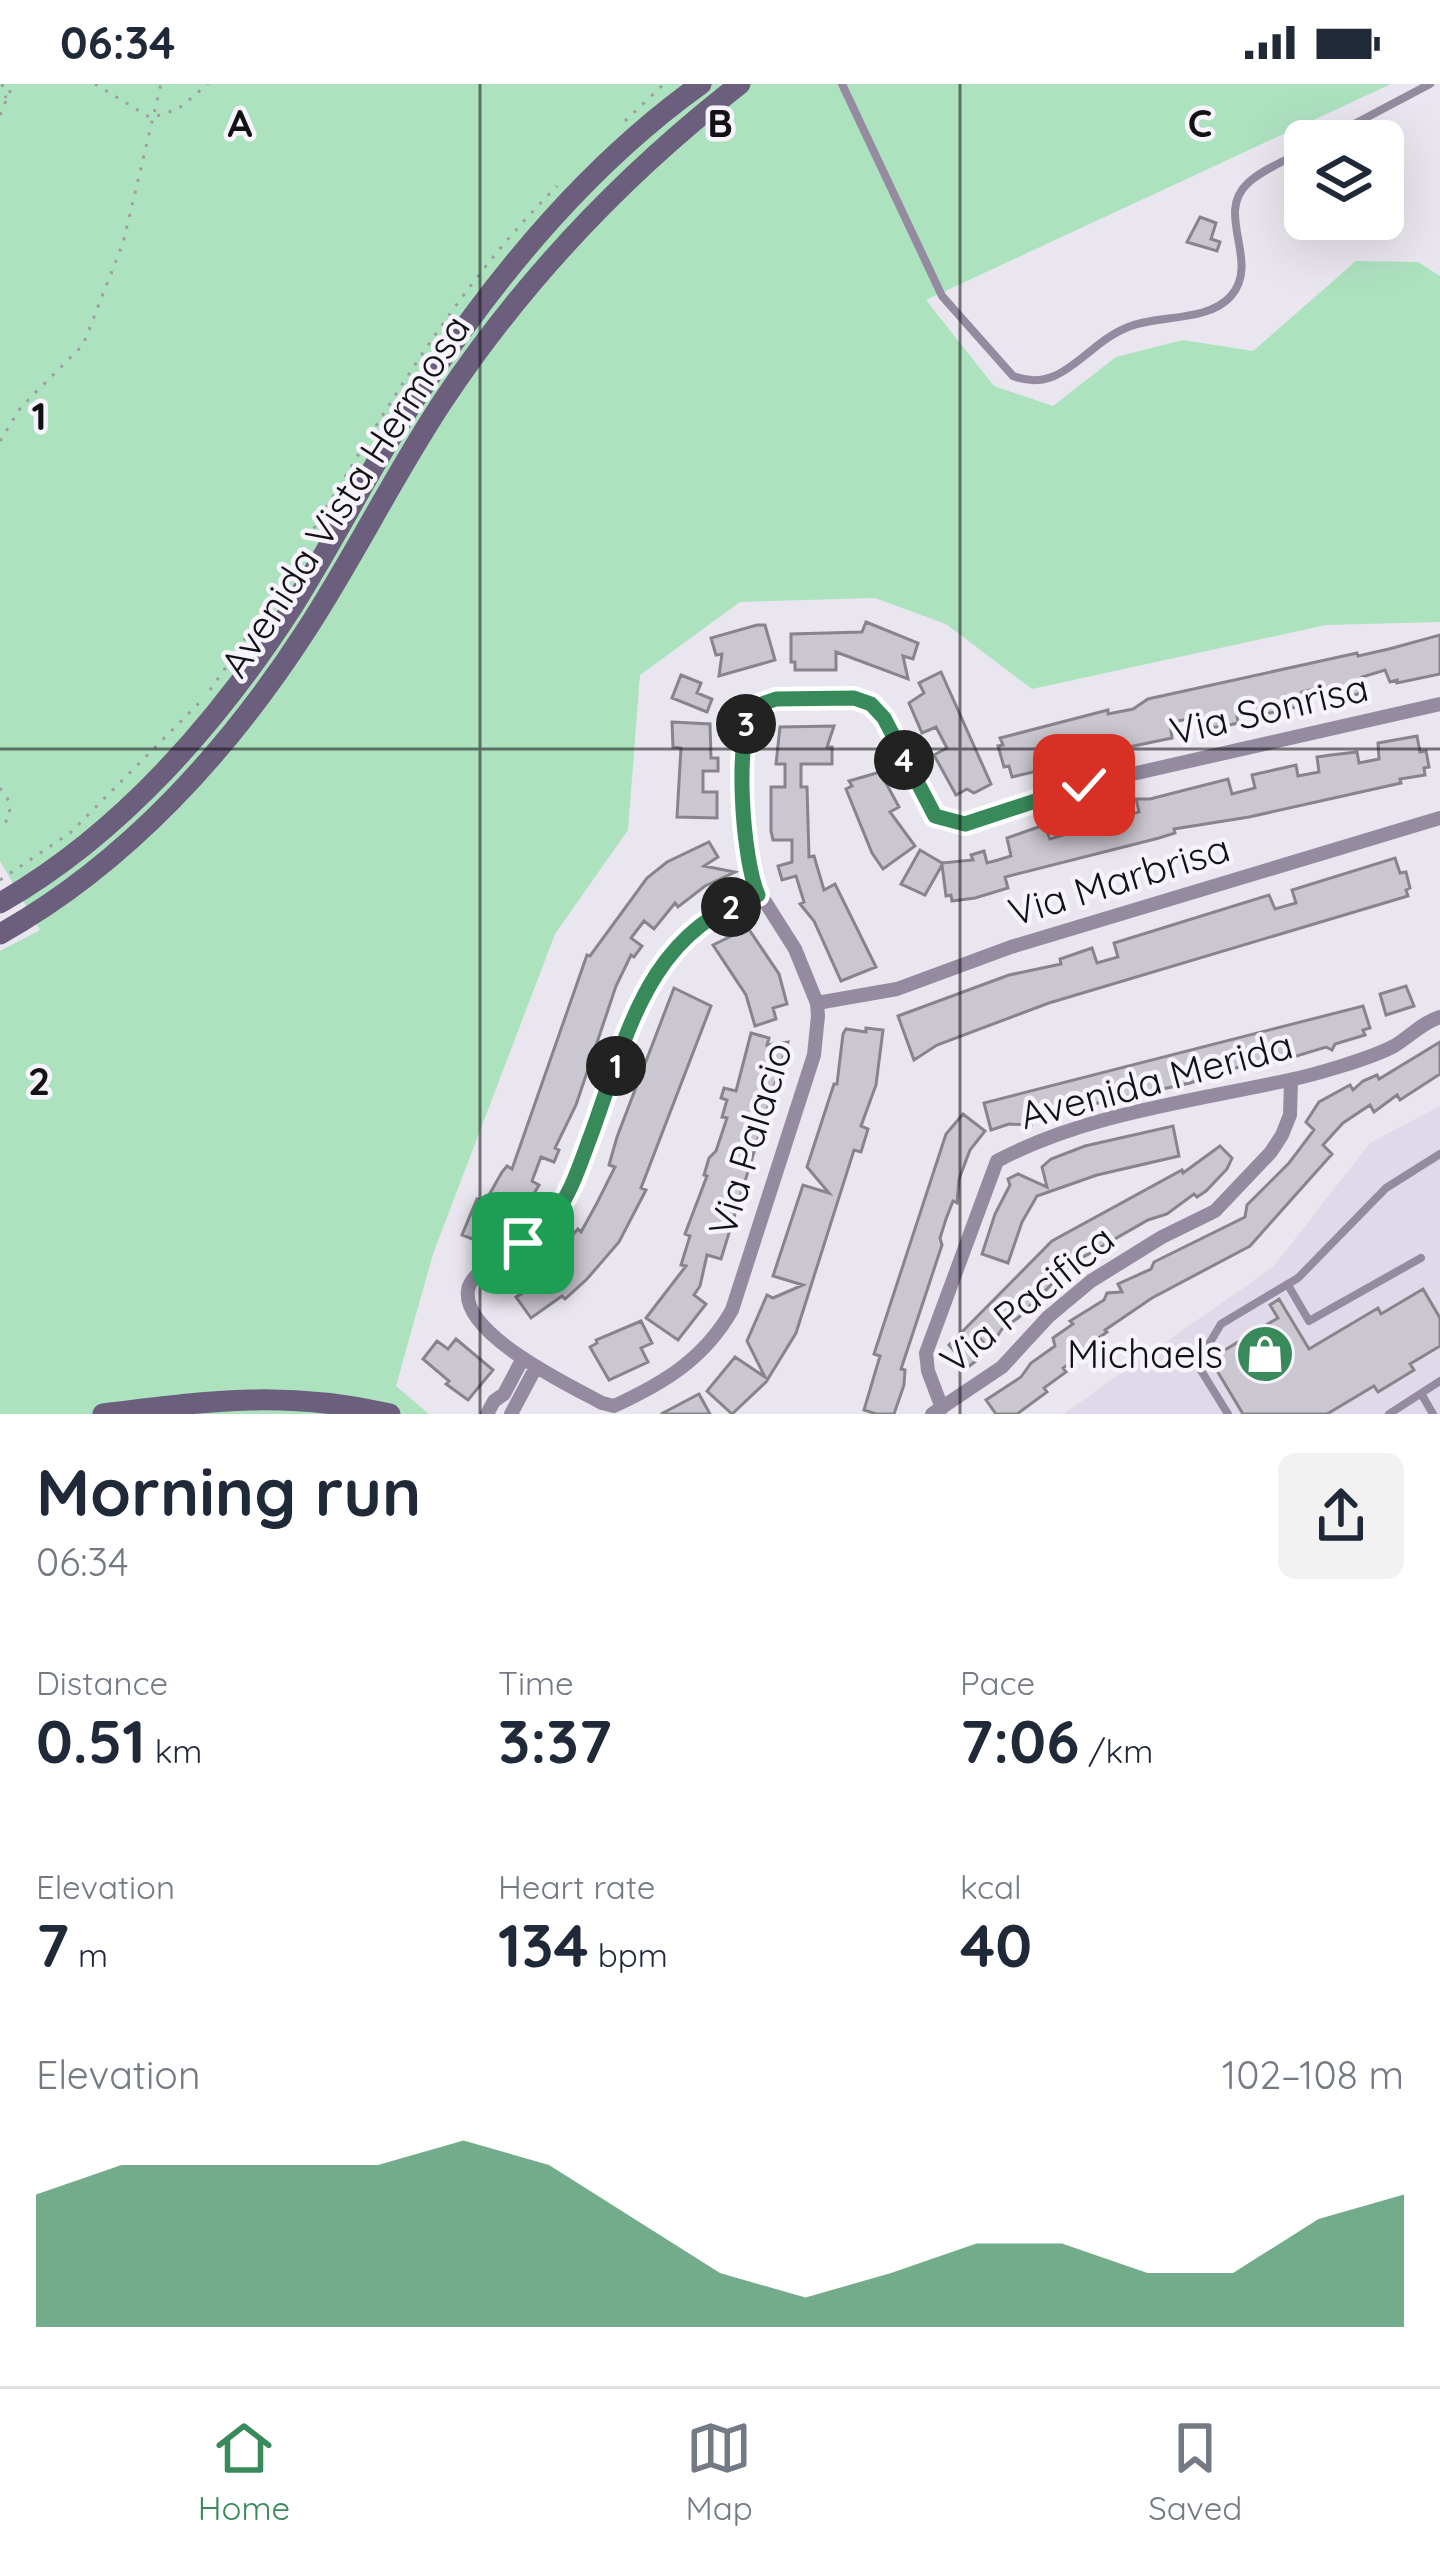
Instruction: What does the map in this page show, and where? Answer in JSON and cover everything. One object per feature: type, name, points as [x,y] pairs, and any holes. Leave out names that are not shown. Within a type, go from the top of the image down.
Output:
[{"type":"main road","name":"Avenida Vista Hermosa","points":[[0,903],[77,850],[160,776],[228,698],[292,607],[427,380],[518,255],[597,172],[701,84]]},
{"type":"main road","name":"Avenida Vista Hermosa","points":[[0,934],[109,857],[176,798],[243,720],[307,629],[442,403],[533,277],[614,191],[740,84]]},
{"type":"main road","points":[[103,1414],[229,1398],[290,1397],[390,1414]]},
{"type":"street","name":"Via Sonrisa","points":[[756,706],[776,699],[854,698],[871,704],[884,718],[935,816],[965,824],[1084,785],[1440,704]]},
{"type":"street","name":"Via Palacio","points":[[529,1362],[614,1406],[692,1362],[732,1310],[814,1055],[817,1003],[795,949],[750,878],[743,814],[746,725],[756,706]]},
{"type":"street","name":"Via Marbrisa","points":[[817,1003],[897,989],[1011,947],[1440,818]]},
{"type":"street","points":[[487,1414],[494,1401],[511,1403],[529,1362],[472,1315],[467,1292],[475,1274],[550,1220],[573,1185],[642,994],[677,942],[712,916],[758,895]]},
{"type":"street","name":"Avenida Merida","points":[[937,1411],[926,1353],[997,1161],[1023,1147],[1113,1119],[1291,1080],[1394,1046],[1422,1023],[1440,1017]]},
{"type":"street","name":"Via Pacifica","points":[[937,1411],[1002,1367],[1048,1317],[1091,1281],[1215,1211],[1282,1135],[1290,1115],[1291,1080]]},
{"type":"lane","points":[[842,84],[942,296],[1013,376],[1028,382],[1058,377],[1122,329],[1152,318],[1217,308],[1241,277],[1243,256],[1234,224],[1238,196],[1250,181],[1284,162]]},
{"type":"lane","points":[[1362,120],[1430,84]]},
{"type":"lane","points":[[551,220],[570,238]]},
{"type":"lane","points":[[1228,1414],[1197,1364],[1221,1324],[1298,1278],[1387,1187],[1440,1154]]},
{"type":"lane","points":[[1288,1285],[1309,1321],[1421,1258]]},
{"type":"lane","points":[[1389,1414],[1440,1381]]},
{"type":"lane","points":[[1422,1394],[1433,1414]]},
{"type":"lane","points":[[1405,1405],[1412,1414]]},
{"type":"path","points":[[2,84],[6,100]]},
{"type":"path","points":[[0,115],[13,84]]},
{"type":"path","points":[[95,84],[151,118],[178,109],[208,84]]},
{"type":"path","points":[[0,441],[21,407],[82,345],[123,243],[161,84]]},
{"type":"path","points":[[622,124],[664,84]]},
{"type":"path","points":[[0,880],[70,832],[207,695],[263,616],[411,366],[493,256],[565,178]]},
{"type":"path","points":[[0,788],[9,801],[10,817],[0,828]]},
{"type":"shaded area","points":[[1440,1106],[1440,1414],[1063,1414],[1273,1267],[1370,1143]]},
{"type":"green space","points":[[0,84],[1391,84],[1314,120],[1284,120],[1284,134],[926,300],[994,386],[1053,406],[1116,357],[1183,340],[1253,351],[1356,261],[1418,262],[1440,276],[1440,622],[1326,625],[1032,689],[946,624],[875,598],[740,602],[640,675],[628,830],[555,934],[433,1254],[396,1386],[429,1414],[0,1414],[0,951],[40,930],[0,861]]},
{"type":"building","points":[[1200,217],[1216,223],[1211,239],[1220,242],[1217,251],[1187,242]]},
{"type":"building","points":[[866,622],[918,643],[913,659],[903,656],[908,679],[836,652],[836,670],[795,670],[791,634],[862,632]]},
{"type":"building","points":[[765,625],[775,660],[719,676],[722,654],[716,655],[711,638]]},
{"type":"building","points":[[1440,635],[1440,674],[1397,683],[1390,682],[1385,670],[1362,677],[1366,691],[1341,700],[1328,702],[1322,687],[1302,692],[1305,705],[1280,711],[1259,715],[1257,702],[1236,707],[1238,723],[1200,729],[1197,719],[1170,723],[1172,738],[1071,759],[1069,749],[1047,756],[1051,768],[1012,777],[998,746],[1003,745],[1000,738],[1108,710],[1108,714],[1133,709],[1148,699]]},
{"type":"building","points":[[941,672],[991,784],[974,793],[967,789],[956,795],[934,755],[947,748],[936,727],[922,733],[909,703],[924,693],[919,683]]},
{"type":"building","points":[[681,675],[701,683],[697,693],[712,699],[707,712],[672,698]]},
{"type":"building","points":[[672,722],[710,724],[711,758],[718,758],[718,771],[703,771],[703,792],[717,792],[717,818],[677,817],[681,748],[673,747]]},
{"type":"building","points":[[834,726],[827,747],[832,747],[832,764],[801,764],[801,787],[807,787],[809,857],[814,856],[824,890],[835,884],[876,967],[841,981],[814,921],[800,904],[804,902],[796,876],[782,880],[778,866],[792,862],[792,840],[773,840],[771,831],[771,787],[785,787],[785,764],[776,764],[780,727]]},
{"type":"building","points":[[1417,736],[1429,767],[1424,768],[1425,775],[1400,779],[1401,783],[1174,829],[1175,833],[1159,838],[1005,877],[1008,888],[975,898],[952,901],[951,895],[946,896],[942,865],[925,895],[901,884],[920,850],[942,863],[973,860],[971,855],[984,851],[987,863],[1011,856],[1007,838],[1044,825],[1050,839],[1070,833],[1069,818],[1113,808],[1116,818],[1139,812],[1136,799],[1228,779],[1232,794],[1255,788],[1252,775],[1296,765],[1298,776],[1319,772],[1317,757],[1331,755],[1357,752],[1359,763],[1379,759],[1378,743]]},
{"type":"building","points":[[880,772],[899,807],[890,812],[915,846],[883,869],[846,789],[852,786],[849,781]]},
{"type":"building","points":[[709,842],[718,857],[704,866],[735,872],[705,886],[678,907],[675,903],[654,929],[644,921],[631,938],[642,946],[631,955],[616,986],[576,1105],[555,1148],[559,1150],[554,1162],[541,1157],[532,1181],[539,1185],[526,1207],[510,1198],[494,1234],[480,1228],[475,1240],[462,1235],[477,1199],[485,1202],[502,1172],[507,1166],[512,1169],[587,955],[647,878],[667,862]]},
{"type":"building","points":[[1395,858],[1400,873],[1406,872],[1408,896],[1049,1003],[937,1045],[914,1060],[898,1016],[1009,975],[1061,964],[1060,959],[1092,948],[1097,963],[1118,957],[1114,943],[1269,895],[1275,909],[1296,903],[1292,890]]},
{"type":"building","points":[[748,928],[779,974],[787,1004],[773,1008],[776,1019],[755,1026],[746,995],[713,945]]},
{"type":"building","points":[[1406,986],[1414,1006],[1386,1015],[1380,994]]},
{"type":"building","points":[[674,988],[711,1006],[641,1188],[646,1190],[619,1242],[587,1279],[565,1299],[562,1296],[531,1318],[516,1297],[526,1291],[518,1280],[529,1272],[533,1277],[578,1229],[581,1232],[597,1203],[615,1167],[609,1165],[617,1137]]},
{"type":"building","points":[[1363,1006],[1370,1028],[1363,1030],[1365,1035],[1335,1044],[1332,1050],[1326,1047],[1280,1061],[1248,1064],[1190,1083],[1057,1112],[1031,1125],[1009,1124],[991,1130],[984,1103]]},
{"type":"building","points":[[866,1028],[883,1030],[876,1085],[861,1126],[868,1129],[861,1152],[854,1150],[796,1333],[766,1382],[732,1414],[707,1391],[735,1357],[765,1377],[747,1341],[767,1295],[773,1298],[803,1285],[773,1276],[803,1185],[829,1193],[807,1167],[837,1084],[843,1034],[846,1029],[866,1032]]},
{"type":"building","points":[[751,1033],[769,1038],[767,1045],[788,1042],[721,1259],[707,1255],[694,1295],[706,1304],[678,1340],[646,1318],[686,1266],[681,1265],[690,1236],[685,1234],[727,1118],[722,1117],[727,1100],[721,1098],[724,1088],[736,1091]]},
{"type":"building","points":[[1440,1042],[1440,1074],[1400,1100],[1397,1095],[1374,1112],[1370,1105],[1343,1123],[1323,1145],[1332,1154],[1250,1246],[1152,1298],[1105,1330],[1044,1388],[1047,1392],[1017,1414],[996,1414],[986,1400],[1055,1346],[1053,1338],[1073,1324],[1070,1321],[1104,1300],[1107,1293],[1122,1292],[1118,1284],[1151,1269],[1154,1262],[1245,1217],[1247,1205],[1314,1130],[1306,1122],[1319,1102],[1350,1085],[1353,1090],[1377,1075],[1379,1079]]},
{"type":"building","points":[[963,1114],[985,1131],[970,1150],[959,1179],[957,1203],[953,1201],[946,1219],[942,1245],[901,1369],[905,1370],[904,1385],[894,1414],[876,1414],[864,1410],[880,1356],[874,1354],[946,1134]]},
{"type":"building","points":[[1173,1126],[1179,1156],[1097,1175],[1037,1196],[1008,1263],[982,1254],[1010,1185],[1008,1179],[1018,1174],[1047,1187],[1042,1167],[1051,1159],[1085,1146]]},
{"type":"building","points":[[1220,1146],[1232,1158],[1206,1191],[1073,1263],[1002,1329],[989,1349],[976,1334],[976,1361],[968,1367],[949,1345],[1052,1241],[1183,1173]]},
{"type":"building","points":[[1423,1289],[1440,1318],[1440,1346],[1410,1364],[1414,1370],[1378,1392],[1374,1386],[1327,1414],[1243,1414],[1210,1359],[1278,1318],[1270,1305],[1279,1299],[1309,1349],[1378,1308],[1381,1314]]},
{"type":"building","points":[[641,1321],[652,1343],[641,1348],[648,1362],[609,1380],[590,1347]]},
{"type":"building","points":[[456,1339],[493,1370],[468,1400],[423,1359],[437,1341],[448,1349]]},
{"type":"building","points":[[699,1394],[710,1414],[661,1414]]},
{"type":"place","name":"Michaels","points":[[1265,1354]]},
{"type":"route","points":[[523,1243],[550,1220],[573,1185],[642,994],[677,942],[712,916],[758,895],[746,857],[743,814],[746,725],[756,706],[776,699],[854,698],[871,704],[884,718],[935,816],[952,823],[965,824],[1084,785]]}]
